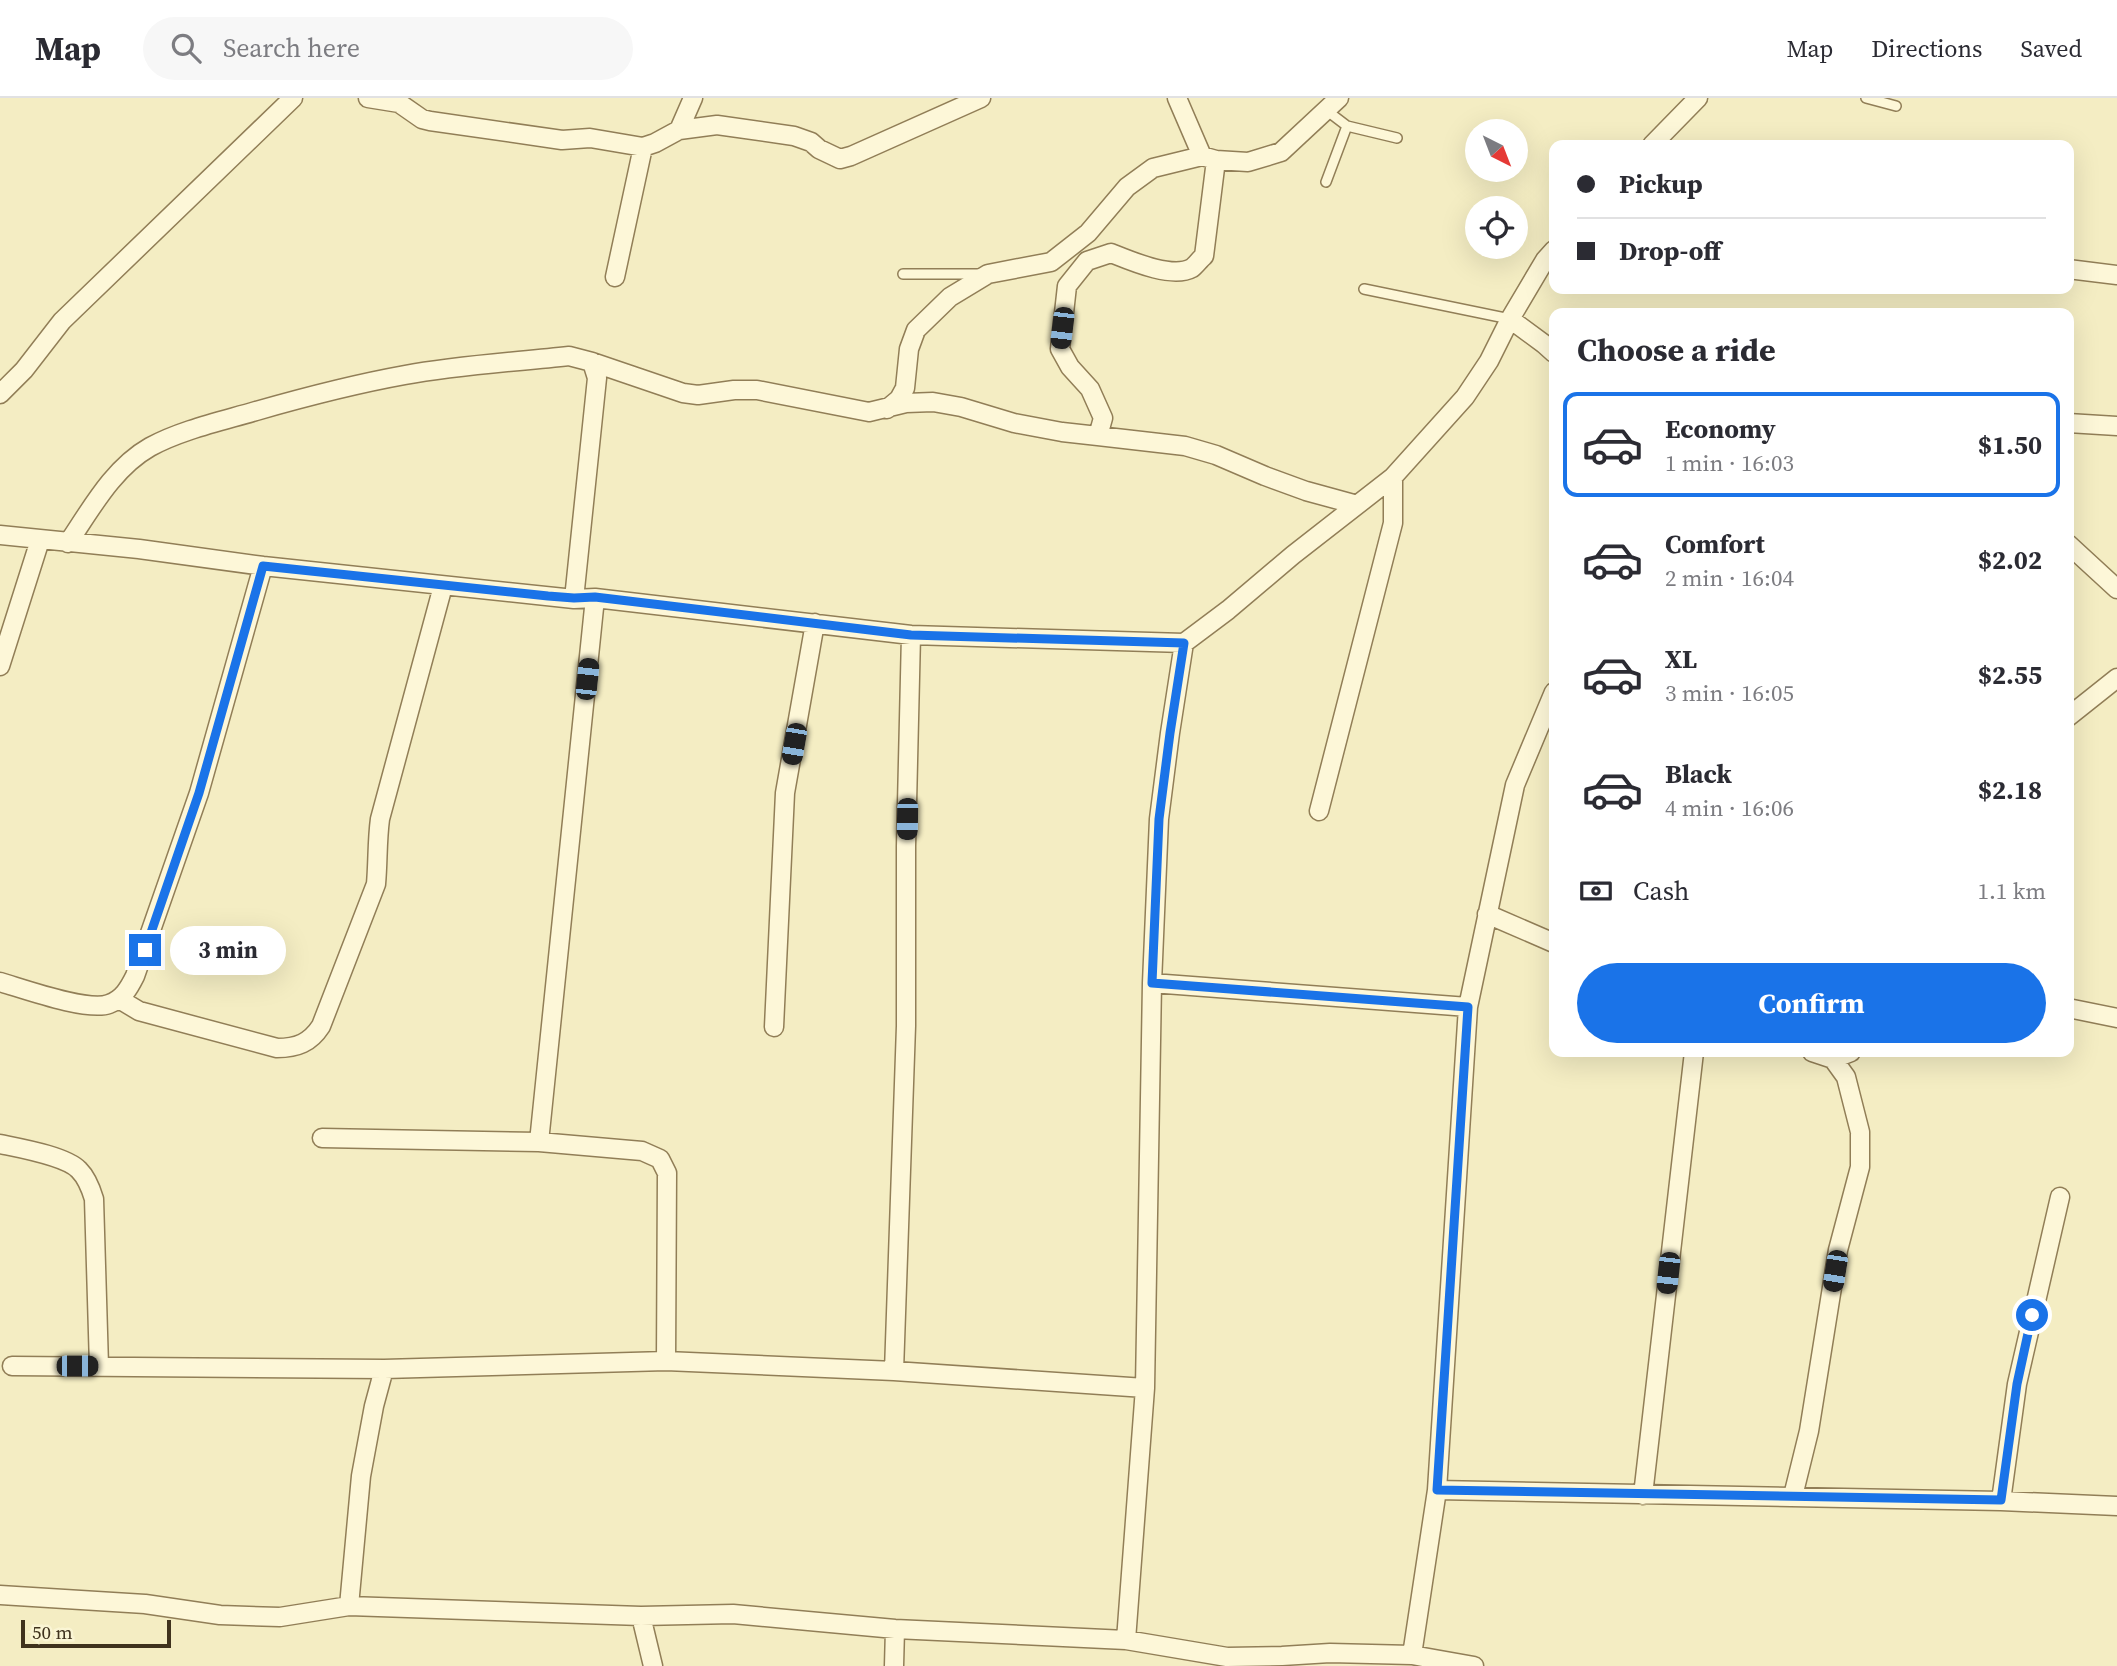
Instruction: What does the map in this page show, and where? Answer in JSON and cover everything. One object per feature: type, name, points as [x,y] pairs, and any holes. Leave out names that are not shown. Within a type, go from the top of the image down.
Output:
[{"type":"street","points":[[0,394],[24,370],[62,321],[293,98]]},
{"type":"street","points":[[368,98],[399,103],[422,119],[430,121],[562,140],[590,138],[643,147],[679,130],[717,125],[794,136],[811,142],[818,149],[840,159],[981,98]]},
{"type":"street","points":[[679,130],[693,98]]},
{"type":"street","points":[[1098,436],[1103,418],[1090,389],[1070,367],[1060,349],[1067,286],[1087,261],[1111,253],[1136,263],[1177,272],[1193,267],[1204,256],[1209,158],[1177,98]]},
{"type":"street","points":[[1656,140],[1698,98]]},
{"type":"street","points":[[887,409],[899,399],[905,388],[909,349],[916,330],[950,297],[988,274],[1051,262],[1087,233],[1127,187],[1153,168],[1209,158],[1248,162],[1281,152],[1332,104]]},
{"type":"street","points":[[615,277],[643,147]]},
{"type":"street","points":[[0,535],[443,586],[574,598],[595,597],[911,635],[1184,643],[1393,477],[1465,397],[1489,361],[1510,319],[1549,256]]},
{"type":"street","points":[[2074,270],[2117,275]]},
{"type":"street","points":[[1510,319],[1549,348]]},
{"type":"street","points":[[68,543],[112,480],[129,463],[151,447],[219,421],[300,397],[406,374],[569,356],[683,393],[698,395],[757,390],[869,412],[906,403],[933,402],[961,407],[1014,423],[1062,432],[1185,446],[1216,455],[1306,491],[1357,505]]},
{"type":"street","points":[[574,598],[597,378],[592,362]]},
{"type":"street","points":[[2074,424],[2117,426]]},
{"type":"street","points":[[1319,811],[1393,523],[1393,477]]},
{"type":"street","points":[[0,666],[40,540]]},
{"type":"street","points":[[2074,549],[2116,586]]},
{"type":"street","points":[[0,982],[95,1006],[108,1005],[119,999],[130,987],[199,793],[263,566]]},
{"type":"street","points":[[119,999],[139,1011],[277,1048],[293,1048],[313,1038],[321,1026],[376,884],[380,819],[443,586]]},
{"type":"street","points":[[539,1142],[595,597]]},
{"type":"street","points":[[774,1027],[785,793],[815,623]]},
{"type":"street","points":[[894,1371],[906,1026],[906,846],[911,635]]},
{"type":"street","points":[[1126,1640],[1145,1388],[1152,983],[1159,819],[1184,643]]},
{"type":"street","points":[[2074,711],[2117,678]]},
{"type":"street","points":[[1412,1655],[1437,1490],[1468,1007],[1515,785],[1549,704]]},
{"type":"street","points":[[1487,914],[1549,941]]},
{"type":"street","points":[[1152,983],[1468,1007]]},
{"type":"street","points":[[2074,1009],[2117,1018]]},
{"type":"street","points":[[1643,1495],[1692,1057]]},
{"type":"street","points":[[1793,1496],[1809,1431],[1838,1250],[1860,1167],[1860,1132],[1846,1077],[1833,1059],[1827,1057]]},
{"type":"street","points":[[1833,1059],[1838,1057]]},
{"type":"street","points":[[322,1138],[539,1142],[642,1151],[660,1159],[667,1173],[666,1361]]},
{"type":"street","points":[[0,1143],[52,1156],[77,1167],[89,1185],[94,1199],[99,1367]]},
{"type":"street","points":[[2001,1500],[2017,1384],[2060,1197]]},
{"type":"street","points":[[12,1366],[384,1368],[666,1361],[894,1371],[1145,1388]]},
{"type":"street","points":[[349,1606],[361,1476],[384,1368]]},
{"type":"street","points":[[1437,1490],[2001,1500],[2117,1506]]},
{"type":"street","points":[[0,1614],[2,1595],[145,1604],[220,1615],[280,1617],[349,1606],[640,1616],[733,1614],[895,1629],[1126,1640],[1227,1657],[1329,1653],[1412,1655],[1474,1666]]},
{"type":"street","points":[[640,1616],[653,1666]]},
{"type":"street","points":[[894,1666],[895,1629]]},
{"type":"lane","points":[[1866,98],[1896,106]]},
{"type":"lane","points":[[1332,104],[1347,125],[1397,138]]},
{"type":"lane","points":[[1326,181],[1347,125]]},
{"type":"lane","points":[[903,274],[988,274]]},
{"type":"lane","points":[[1364,289],[1510,319]]},
{"type":"route","points":[[145,950],[199,793],[263,566],[548,596],[595,597],[911,635],[1184,643],[1159,819],[1152,983],[1468,1007],[1437,1490],[2001,1500],[2017,1384],[2032,1315]]}]
